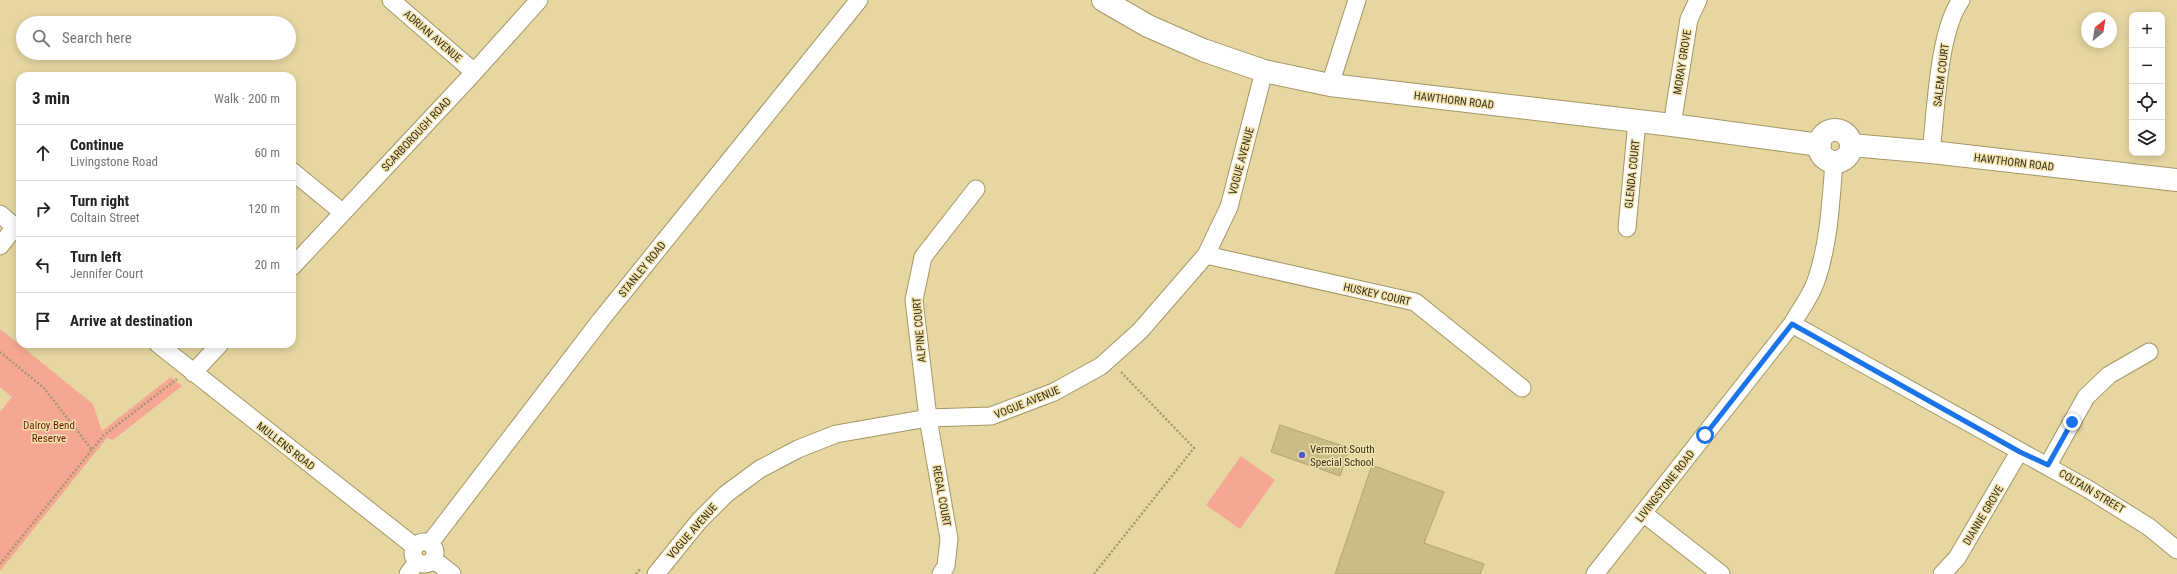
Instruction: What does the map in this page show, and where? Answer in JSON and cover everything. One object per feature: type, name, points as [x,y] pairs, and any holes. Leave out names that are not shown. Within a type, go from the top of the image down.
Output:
[{"type":"main road","name":"HAWTHORN ROAD","points":[[1103,0],[1148,26],[1196,47],[1264,71],[1330,85],[1672,125],[1820,145]]},
{"type":"main road","points":[[1838,130],[1847,136],[1851,145],[1848,155],[1839,161],[1834,162],[1822,154],[1820,145],[1824,135],[1828,132],[1838,130]]},
{"type":"main road","name":"HAWTHORN ROAD","points":[[1851,145],[1931,152],[2177,180]]},
{"type":"street","name":"ADRIAN AVENUE","points":[[391,0],[474,72]]},
{"type":"street","name":"SCARBOROUGH ROAD","points":[[296,263],[539,0]]},
{"type":"street","name":"STANLEY ROAD","points":[[420,557],[600,321],[859,0]]},
{"type":"street","points":[[1330,85],[1356,0]]},
{"type":"street","name":"MORAY GROVE","points":[[1672,125],[1689,19],[1698,0]]},
{"type":"street","name":"SALEM COURT","points":[[1931,152],[1944,44],[1950,21],[1961,0]]},
{"type":"street","name":"VOGUE AVENUE","points":[[656,574],[698,521],[726,494],[760,469],[798,449],[836,434],[928,418],[991,416],[1054,392],[1101,366],[1140,331],[1206,254],[1229,207],[1264,71]]},
{"type":"street","name":"GLENDA COURT","points":[[1627,228],[1637,121]]},
{"type":"street","name":"LIVINGSTONE ROAD","points":[[1595,574],[1792,324],[1816,282],[1824,245],[1834,162]]},
{"type":"street","points":[[296,174],[342,212]]},
{"type":"street","name":"ALPINE COURT","points":[[928,418],[914,300],[923,257],[976,189]]},
{"type":"street","points":[[0,214],[16,227]]},
{"type":"street","points":[[0,246],[16,231]]},
{"type":"street","name":"HUSKEY COURT","points":[[1206,254],[1415,302],[1522,388]]},
{"type":"street","name":"COLTAIN STREET","points":[[1792,324],[2020,452],[2048,465],[2149,527],[2177,550]]},
{"type":"street","name":"MULLENS ROAD","points":[[162,348],[186,376],[420,557],[452,574]]},
{"type":"street","points":[[186,376],[216,348]]},
{"type":"street","points":[[2048,465],[2086,397],[2109,375],[2149,352]]},
{"type":"street","name":"REGAL COURT","points":[[928,418],[949,539],[946,566],[941,574]]},
{"type":"street","name":"DIANNE GROVE","points":[[1942,574],[1958,558],[2020,452]]},
{"type":"street","points":[[1643,513],[1721,574]]},
{"type":"path","points":[[0,352],[44,388],[92,450]]},
{"type":"path","points":[[1094,574],[1194,448],[1120,371]]},
{"type":"path","points":[[0,564],[104,436],[186,376]]},
{"type":"green space","name":"Dalroy Bend Reserve","points":[[0,329],[16,342],[16,348],[24,348],[93,404],[102,431],[171,377],[182,386],[113,440],[107,438],[0,571],[0,412],[12,397],[0,387]]},
{"type":"green space","points":[[1241,456],[1275,480],[1240,529],[1206,505]]},
{"type":"building","points":[[1280,425],[1349,448],[1340,476],[1271,452]]},
{"type":"building","points":[[1372,465],[1444,492],[1424,543],[1484,564],[1480,574],[1335,574]]},
{"type":"place","name":"Vermont South Special School","points":[[1302,455]]},
{"type":"route","points":[[1705,435],[1792,324],[2020,452],[2048,465],[2072,422]]}]
